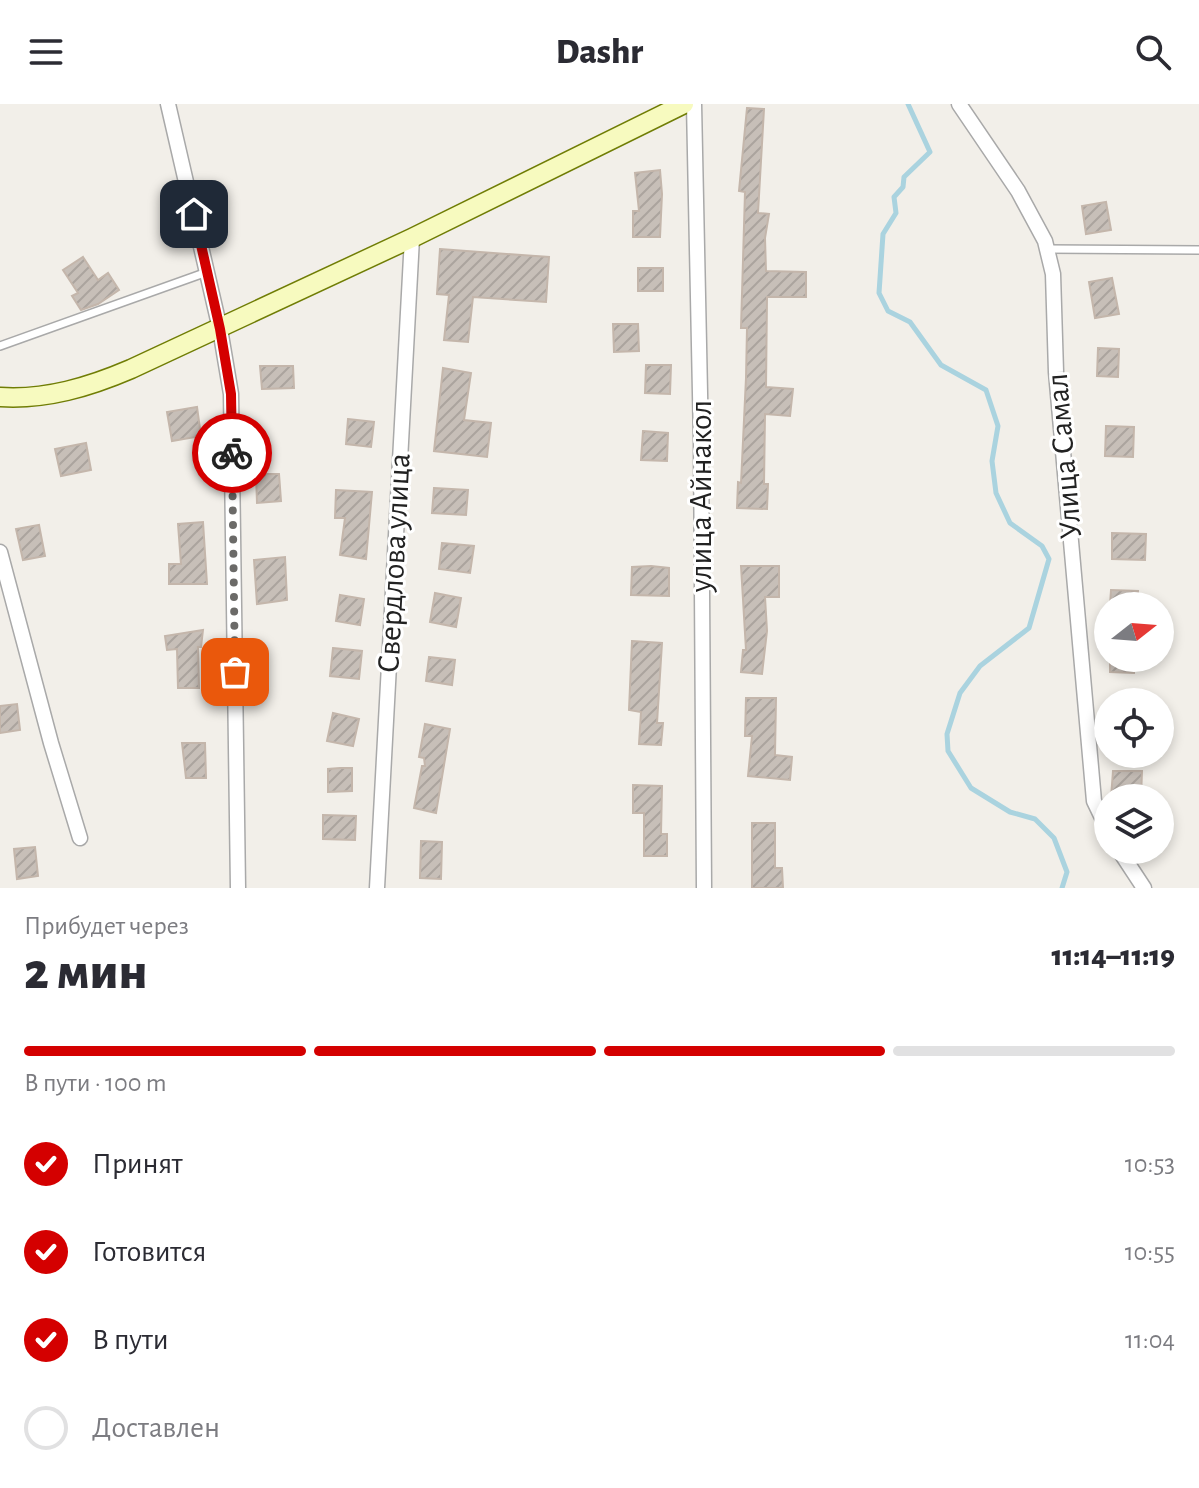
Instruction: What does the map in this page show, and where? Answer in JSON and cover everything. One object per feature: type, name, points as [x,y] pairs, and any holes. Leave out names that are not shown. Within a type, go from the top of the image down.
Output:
[{"type":"main road","points":[[0,397],[40,396],[99,383],[412,238],[684,104]]},
{"type":"street","points":[[168,104],[220,329],[231,394],[238,888]]},
{"type":"street","name":"улица Айнакол","points":[[694,104],[701,441],[704,888]]},
{"type":"street","name":"Улица Самал","points":[[959,104],[1018,191],[1047,249],[1053,274],[1058,388],[1094,801]]},
{"type":"street","name":"Свердлова улица","points":[[377,888],[412,238]]},
{"type":"street","points":[[0,552],[80,838]]},
{"type":"street","points":[[1128,864],[1144,888]]},
{"type":"lane","points":[[1047,249],[1199,250]]},
{"type":"lane","points":[[0,346],[207,272]]},
{"type":"building","points":[[747,108],[764,109],[758,213],[769,214],[765,238],[766,271],[806,272],[806,297],[767,297],[766,387],[793,389],[790,416],[765,414],[764,484],[768,484],[767,509],[737,508],[738,482],[741,483],[747,328],[741,328],[745,192],[739,191]]},
{"type":"building","points":[[660,170],[660,237],[633,237],[633,211],[639,211],[635,173]]},
{"type":"building","points":[[1106,202],[1111,230],[1086,234],[1082,206]]},
{"type":"building","points":[[440,249],[549,257],[546,302],[473,297],[468,342],[444,340],[449,295],[437,294]]},
{"type":"building","points":[[83,257],[98,280],[108,273],[119,290],[98,304],[81,310],[72,296],[78,293],[63,270]]},
{"type":"building","points":[[638,268],[663,268],[663,291],[638,291]]},
{"type":"building","points":[[1112,278],[1119,314],[1095,318],[1089,282]]},
{"type":"building","points":[[613,324],[638,324],[639,351],[614,352]]},
{"type":"building","points":[[1098,348],[1119,349],[1118,377],[1097,376]]},
{"type":"building","points":[[646,365],[671,365],[670,394],[645,393]]},
{"type":"building","points":[[260,366],[293,366],[294,388],[262,389]]},
{"type":"building","points":[[443,368],[471,373],[464,420],[491,423],[487,457],[434,451]]},
{"type":"building","points":[[197,407],[201,436],[172,441],[167,412]]},
{"type":"building","points":[[348,419],[374,422],[371,447],[346,444]]},
{"type":"building","points":[[1106,426],[1134,427],[1133,457],[1105,456]]},
{"type":"building","points":[[643,431],[668,433],[667,461],[641,460]]},
{"type":"building","points":[[86,443],[91,470],[61,476],[55,449]]},
{"type":"building","points":[[256,474],[279,474],[281,501],[257,503]]},
{"type":"building","points":[[434,488],[468,490],[466,515],[432,513]]},
{"type":"building","points":[[336,490],[372,492],[366,559],[340,555],[345,518],[335,518]]},
{"type":"building","points":[[203,522],[207,584],[169,584],[169,564],[181,564],[178,524]]},
{"type":"building","points":[[39,525],[45,556],[23,560],[16,529]]},
{"type":"building","points":[[1112,533],[1146,534],[1145,560],[1112,559]]},
{"type":"building","points":[[442,543],[474,546],[470,573],[439,569]]},
{"type":"building","points":[[285,557],[287,600],[257,604],[254,560]]},
{"type":"building","points":[[741,566],[779,566],[779,597],[765,597],[767,631],[762,674],[741,672],[743,650],[746,650]]},
{"type":"building","points":[[632,567],[669,568],[669,596],[631,595]]},
{"type":"building","points":[[1111,590],[1138,591],[1138,592]]},
{"type":"building","points":[[435,593],[461,598],[456,627],[430,622]]},
{"type":"building","points":[[340,595],[364,599],[360,625],[336,621]]},
{"type":"building","points":[[203,630],[201,647],[198,647],[199,688],[178,688],[177,649],[167,650],[165,636]]},
{"type":"building","points":[[632,641],[662,643],[657,723],[663,723],[661,745],[639,744],[641,712],[629,710]]},
{"type":"building","points":[[333,648],[362,651],[359,679],[330,676]]},
{"type":"building","points":[[429,657],[455,660],[452,685],[426,681]]},
{"type":"building","points":[[746,698],[776,698],[775,755],[792,757],[790,780],[748,776],[752,736],[745,736]]},
{"type":"building","points":[[17,704],[20,730],[0,733],[0,706]]},
{"type":"building","points":[[333,713],[359,719],[353,746],[327,741]]},
{"type":"building","points":[[425,724],[450,729],[436,813],[414,808],[422,766],[425,766],[424,758],[419,757]]},
{"type":"building","points":[[182,743],[205,743],[206,778],[186,778]]},
{"type":"building","points":[[352,768],[352,791],[328,792],[328,769]]},
{"type":"building","points":[[1113,771],[1142,771],[1142,784],[1112,784]]},
{"type":"building","points":[[633,785],[662,786],[661,834],[667,834],[667,856],[644,856],[644,813],[633,813]]},
{"type":"building","points":[[323,815],[356,816],[355,840],[323,839]]},
{"type":"building","points":[[752,823],[775,823],[775,868],[782,868],[783,888],[752,888]]},
{"type":"building","points":[[421,841],[442,842],[441,879],[420,878]]},
{"type":"building","points":[[35,847],[38,876],[17,879],[14,849]]},
{"type":"waterway","points":[[908,104],[930,152],[904,177],[903,187],[894,197],[896,213],[883,234],[879,293],[888,311],[910,322],[941,365],[986,390],[998,426],[992,461],[996,493],[1010,523],[1042,546],[1049,559],[1029,628],[980,666],[960,693],[947,734],[948,751],[971,788],[1010,812],[1035,819],[1054,838],[1067,872],[1062,888]]},
{"type":"way so far","points":[[232,453],[235,672]]},
{"type":"route","points":[[194,214],[231,394],[232,453]]}]
